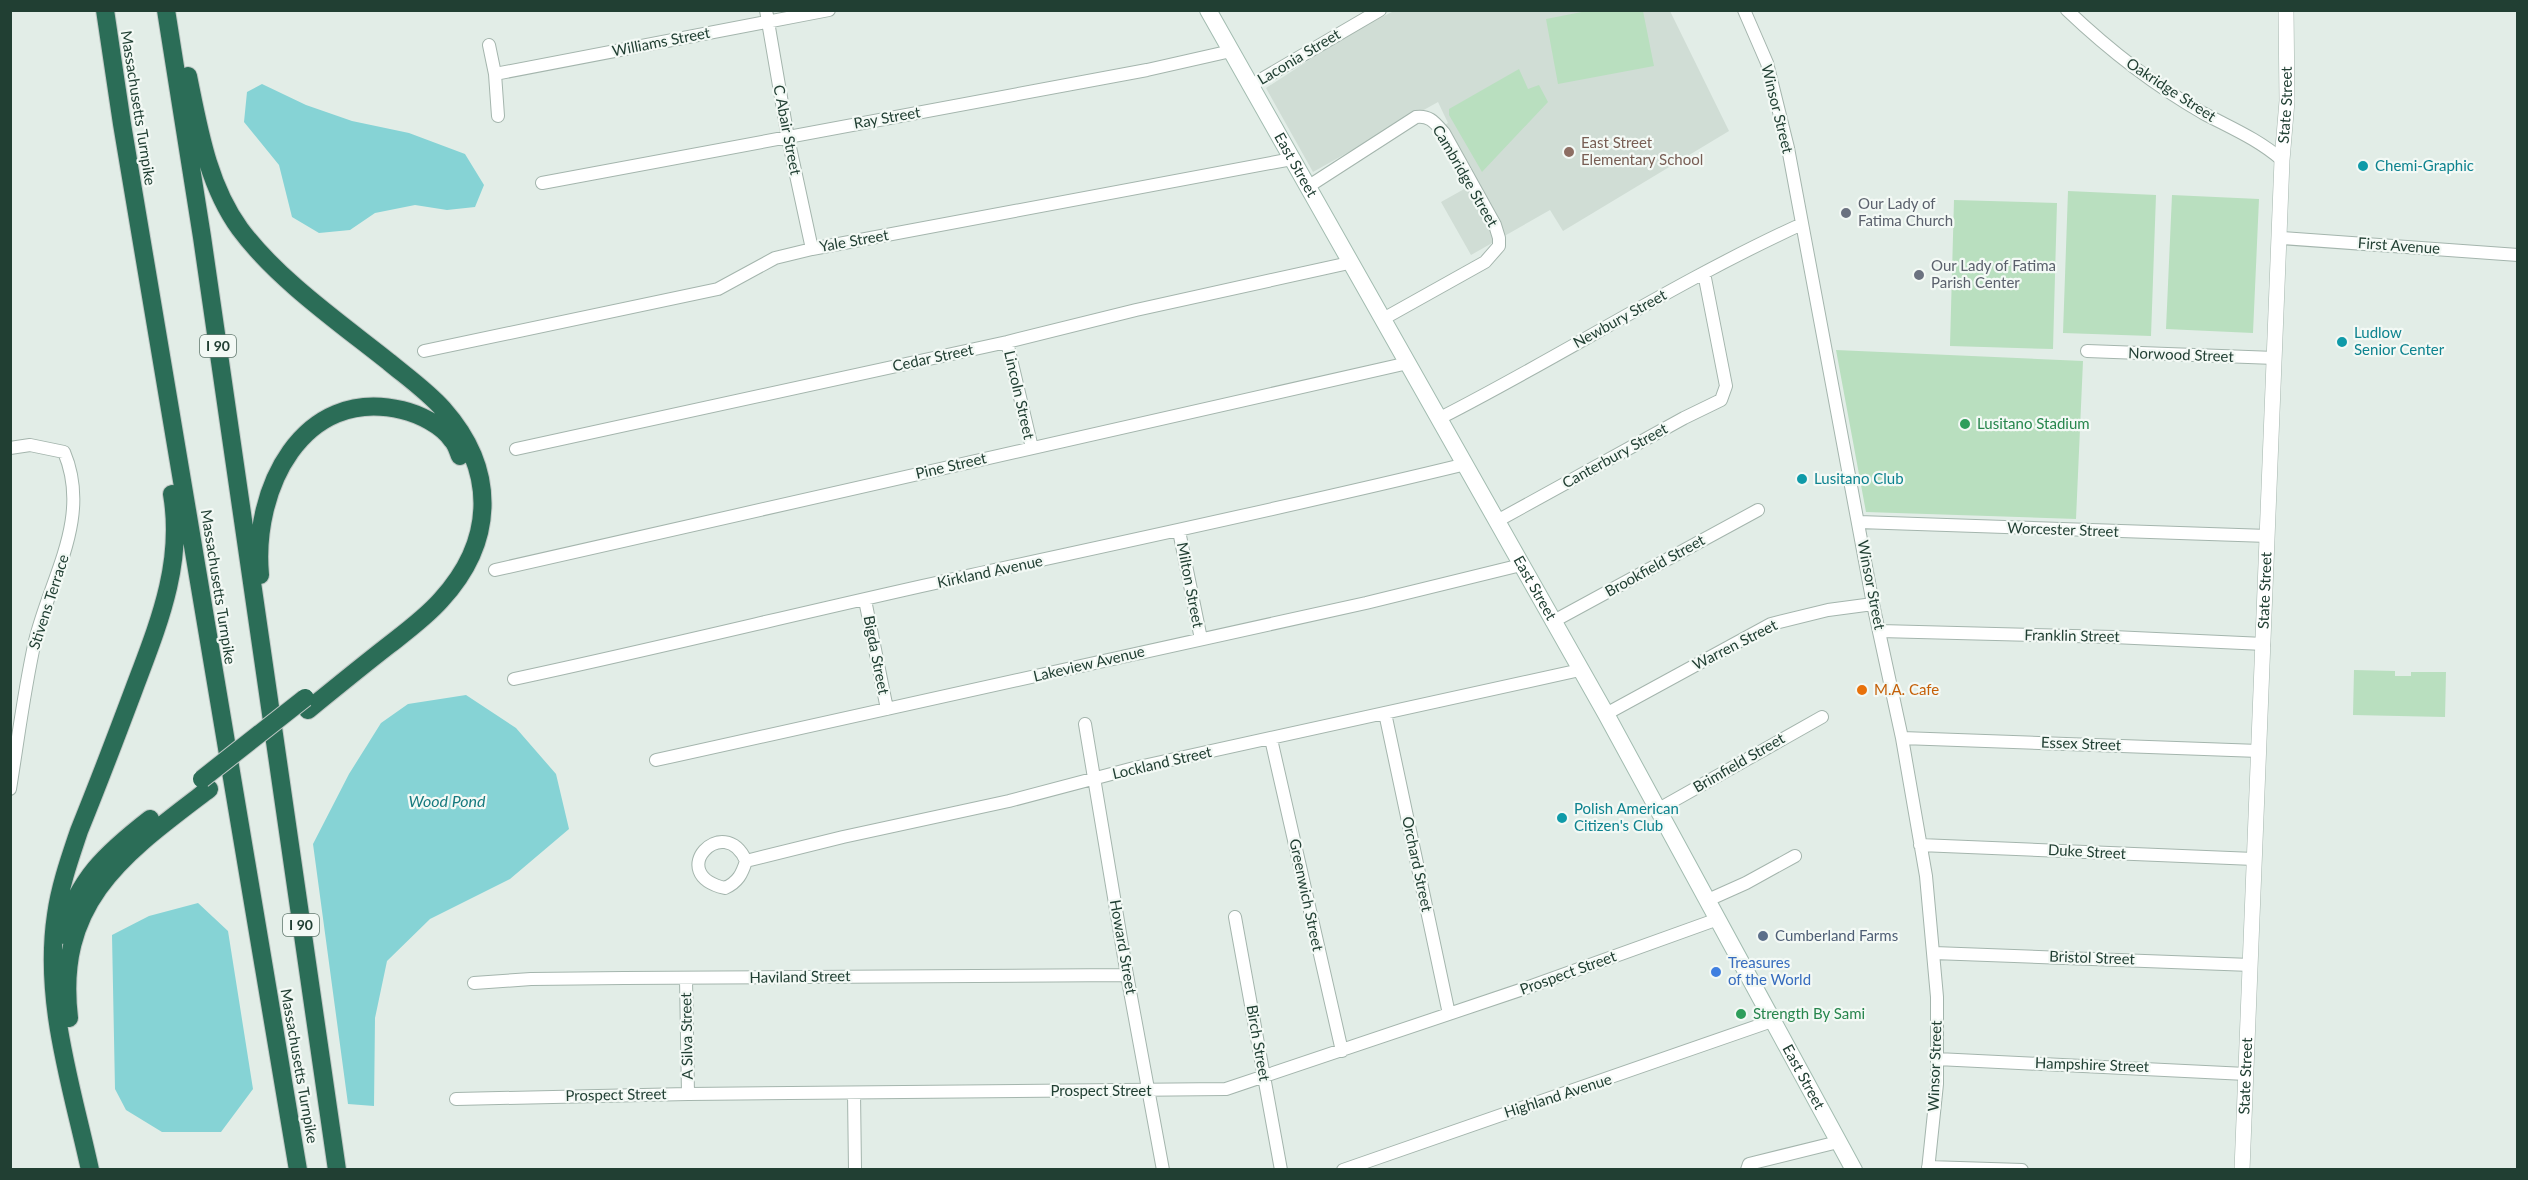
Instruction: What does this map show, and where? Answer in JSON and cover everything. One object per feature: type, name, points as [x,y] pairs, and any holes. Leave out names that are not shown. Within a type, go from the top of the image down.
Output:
[{"type":"highway","name":"Massachusetts Turnpike","points":[[105,10],[298,1170]]},
{"type":"highway","name":"Massachusetts Turnpike","points":[[166,10],[202,237],[337,1170]]},
{"type":"highway","points":[[175,10],[207,159],[225,205],[239,228],[257,251],[308,296],[431,396],[457,427],[469,447],[482,485],[483,525],[466,566],[449,590],[413,626],[307,704]]},
{"type":"highway","points":[[90,1170],[58,1023],[53,958],[60,892],[79,831],[159,623],[170,585],[175,556],[175,513],[150,289]]},
{"type":"highway","points":[[101,1170],[67,1000],[74,933],[94,894],[124,856],[206,784],[307,704],[440,590],[467,549],[473,530],[474,510],[469,477],[452,440],[434,424],[413,412],[386,406],[367,405],[336,413],[309,430],[297,441],[278,470],[266,506],[260,544],[259,567],[266,620],[267,681]]},
{"type":"highway","points":[[58,1023],[56,989],[58,952],[66,919],[91,872],[114,848],[206,784]]},
{"type":"main road","name":"East Street","points":[[1208,10],[1606,714],[1854,1170]]},
{"type":"street","name":"Williams Street","points":[[495,74],[767,16],[829,10]]},
{"type":"street","name":"Laconia Street","points":[[1250,86],[1380,10]]},
{"type":"street","name":"Winsor Street","points":[[1744,10],[1759,41],[1773,84],[1802,224],[1873,604],[1902,738],[1920,845],[1930,913],[1937,998],[1934,1117],[1928,1168]]},
{"type":"street","name":"Oakridge Street","points":[[2067,10],[2115,53],[2172,94],[2204,114],[2264,144],[2283,159]]},
{"type":"street","name":"State Street","points":[[2242,1170],[2287,101],[2285,11]]},
{"type":"street","name":"C Abair Street","points":[[767,16],[788,138],[812,249]]},
{"type":"street","points":[[489,45],[495,74],[498,116]]},
{"type":"street","name":"Ray Street","points":[[542,183],[1147,70],[1231,51]]},
{"type":"street","name":"Cambridge Street","points":[[1309,186],[1416,117],[1425,116],[1444,133],[1495,225],[1499,246],[1485,262],[1383,319]]},
{"type":"street","name":"Yale Street","points":[[424,351],[718,289],[775,258],[812,249],[1292,159]]},
{"type":"street","name":"Newbury Street","points":[[1440,418],[1504,385],[1744,250],[1802,224]]},
{"type":"street","name":"First Avenue","points":[[2281,238],[2517,255]]},
{"type":"street","name":"Cedar Street","points":[[516,449],[1007,342],[1115,315],[1349,263]]},
{"type":"street","name":"Canterbury Street","points":[[1497,521],[1721,400],[1726,386],[1704,273]]},
{"type":"street","name":"Lincoln Street","points":[[1007,342],[1032,448]]},
{"type":"street","name":"Norwood Street","points":[[2087,351],[2275,358]]},
{"type":"street","name":"Pine Street","points":[[495,570],[1408,363]]},
{"type":"street","name":"Stivens Terrace","points":[[10,448],[28,445],[48,447],[63,452],[72,482],[73,505],[66,550],[35,642],[10,789]]},
{"type":"street","name":"Kirkland Avenue","points":[[514,679],[1179,531],[1466,464]]},
{"type":"street","name":"Brookfield Street","points":[[1552,622],[1758,510]]},
{"type":"street","name":"Worcester Street","points":[[1859,522],[2268,536]]},
{"type":"street","name":"Milton Street","points":[[1179,531],[1201,639]]},
{"type":"street","name":"Lakeview Avenue","points":[[656,759],[1442,586],[1521,565]]},
{"type":"street","name":"Bigda Street","points":[[865,600],[887,709]]},
{"type":"street","name":"Warren Street","points":[[1606,714],[1771,624],[1828,610],[1873,604]]},
{"type":"street","name":"Franklin Street","points":[[1880,631],[2113,637],[2264,644]]},
{"type":"street","name":"Lockland Street","points":[[746,861],[1009,801],[1093,778],[1580,669]]},
{"type":"street","name":"Orchard Street","points":[[1384,713],[1449,1014]]},
{"type":"street","name":"Brimfield Street","points":[[1657,810],[1822,717]]},
{"type":"street","name":"Howard Street","points":[[1085,724],[1147,1090],[1163,1170]]},
{"type":"street","name":"Essex Street","points":[[1902,738],[2259,751]]},
{"type":"street","name":"Greenwich Street","points":[[1271,739],[1342,1051]]},
{"type":"street","name":"Duke Street","points":[[1920,845],[2254,859]]},
{"type":"street","points":[[1708,900],[1746,883],[1795,856]]},
{"type":"street","name":"Birch Street","points":[[1235,917],[1281,1170]]},
{"type":"street","name":"Prospect Street","points":[[456,1099],[688,1094],[1226,1089],[1540,984],[1718,919]]},
{"type":"street","name":"Bristol Street","points":[[1934,953],[2251,965]]},
{"type":"street","name":"Haviland Street","points":[[474,983],[531,979],[1127,975]]},
{"type":"street","name":"A Silva Street","points":[[686,979],[688,1094]]},
{"type":"street","name":"Highland Avenue","points":[[1343,1170],[1772,1021]]},
{"type":"street","name":"Hampshire Street","points":[[1937,1059],[2246,1074]]},
{"type":"street","points":[[854,1094],[855,1170]]},
{"type":"street","points":[[1747,1170],[1749,1164],[1757,1161],[1838,1142]]},
{"type":"street","points":[[1928,1168],[2022,1170]]},
{"type":"shaded area","name":"East Street Elementary School","points":[[1394,11],[1670,11],[1729,131],[1563,231],[1550,210],[1471,255],[1441,202],[1466,188],[1433,132],[1448,123],[1438,102],[1313,172],[1266,88],[1352,32]]},
{"type":"green space","points":[[1592,10],[1643,11],[1654,66],[1558,84],[1546,19]]},
{"type":"green space","points":[[1519,69],[1528,89],[1539,85],[1548,102],[1482,172],[1449,115],[1449,109]]},
{"type":"green space","points":[[2068,191],[2156,195],[2151,336],[2063,333]]},
{"type":"green space","points":[[2172,195],[2259,199],[2253,333],[2166,329]]},
{"type":"green space","points":[[1954,200],[2057,203],[2053,349],[1950,346]]},
{"type":"green space","name":"Lusitano Stadium","points":[[1836,350],[2083,361],[2076,519],[1866,512]]},
{"type":"green space","points":[[2354,670],[2395,671],[2395,676],[2411,676],[2411,672],[2446,672],[2445,717],[2353,715]]},
{"type":"water","points":[[262,84],[306,105],[352,121],[409,133],[465,154],[484,185],[475,207],[447,210],[415,205],[375,213],[350,230],[319,233],[292,217],[279,165],[244,122],[247,92]]},
{"type":"water","name":"Wood Pond","points":[[466,695],[516,728],[556,774],[569,829],[510,879],[430,919],[387,961],[375,1018],[374,1106],[348,1104],[313,844],[349,774],[381,723],[408,704]]},
{"type":"water","points":[[198,903],[228,931],[253,1089],[221,1132],[162,1132],[126,1110],[115,1089],[112,935],[149,916]]},
{"type":"place","name":"East Street Elementary School","points":[[1569,152]]},
{"type":"place","name":"Chemi-Graphic","points":[[2363,166]]},
{"type":"place","name":"Our Lady of Fatima Church","points":[[1846,213]]},
{"type":"place","name":"Our Lady of Fatima Parish Center","points":[[1919,275]]},
{"type":"place","name":"Ludlow Senior Center","points":[[2342,342]]},
{"type":"place","name":"Lusitano Stadium","points":[[1965,424]]},
{"type":"place","name":"Lusitano Club","points":[[1802,479]]},
{"type":"place","name":"M.A. Cafe","points":[[1862,690]]},
{"type":"place","name":"Polish American Citizen's Club","points":[[1562,818]]},
{"type":"place","name":"Cumberland Farms","points":[[1763,936]]},
{"type":"place","name":"Treasures of the World","points":[[1716,972]]},
{"type":"place","name":"Strength By Sami","points":[[1741,1014]]}]
